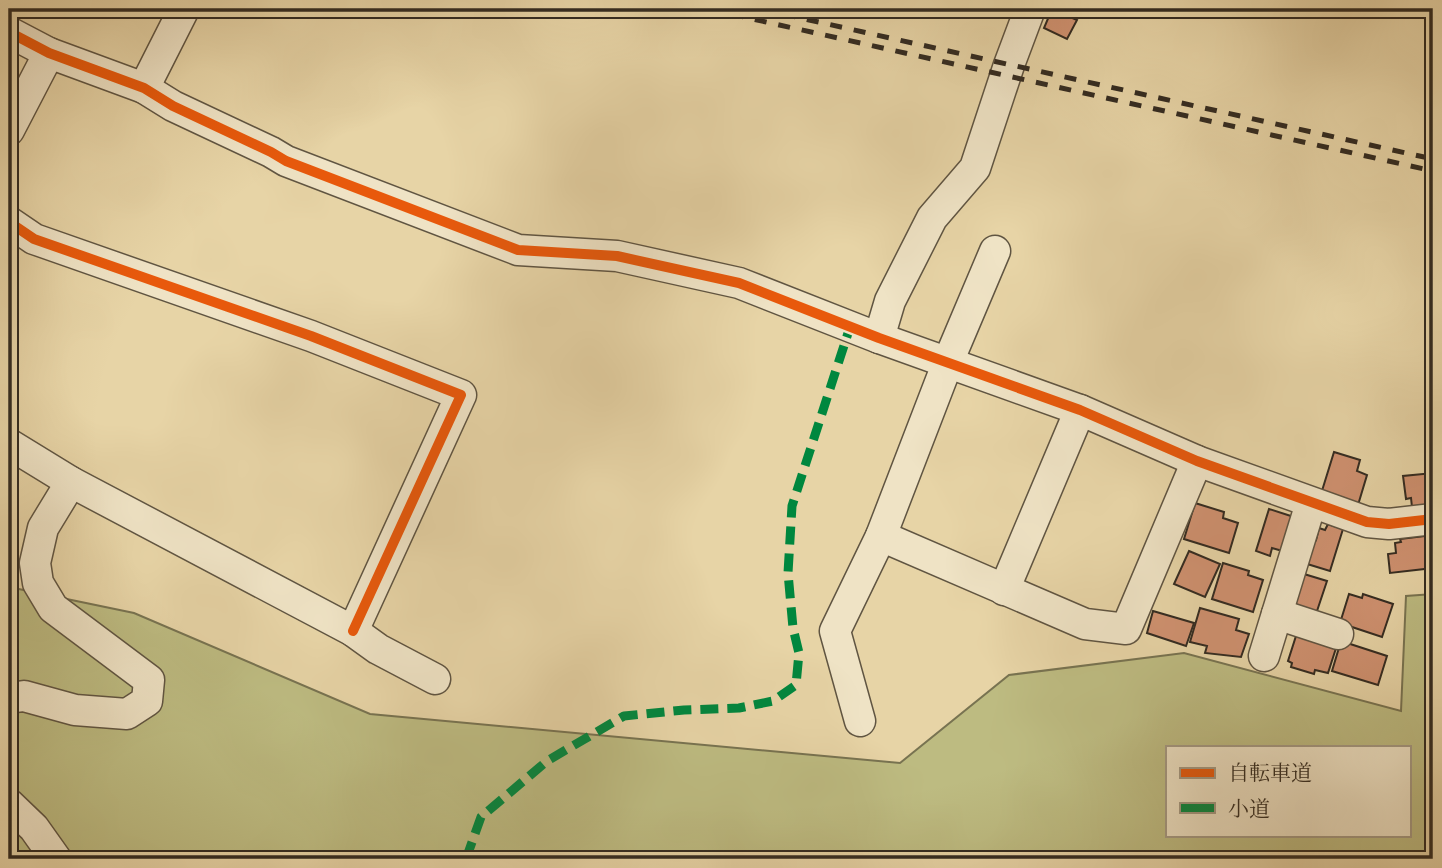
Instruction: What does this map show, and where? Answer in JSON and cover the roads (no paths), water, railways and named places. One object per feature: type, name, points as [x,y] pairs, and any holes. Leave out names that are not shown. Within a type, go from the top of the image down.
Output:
[{"type":"street","points":[[144,88],[184,9]]},
{"type":"street","points":[[879,338],[891,301],[932,218],[975,168],[1030,9]]},
{"type":"street","points":[[9,32],[49,53],[144,88],[173,106],[286,161],[518,250],[617,256],[739,284],[879,338],[1080,410],[1197,461],[1367,522],[1389,524],[1433,519]]},
{"type":"street","points":[[9,130],[49,53]]},
{"type":"street","points":[[9,222],[33,239],[311,337],[461,395],[353,631]]},
{"type":"street","points":[[860,721],[835,631],[881,536],[948,362],[995,251]]},
{"type":"street","points":[[1004,590],[1080,410]]},
{"type":"street","points":[[9,444],[71,482],[353,631],[378,649],[435,679]]},
{"type":"street","points":[[881,536],[1085,624],[1126,629],[1197,461]]},
{"type":"street","points":[[9,698],[24,696],[75,710],[127,714],[147,701],[149,680],[53,608],[38,583],[35,563],[43,528],[71,482]]},
{"type":"street","points":[[1264,656],[1311,503]]},
{"type":"street","points":[[1277,614],[1338,634]]},
{"type":"street","points":[[9,804],[34,828],[56,859]]},
{"type":"railway","points":[[708,9],[1433,171]]},
{"type":"railway","points":[[760,9],[1433,159]]}]
